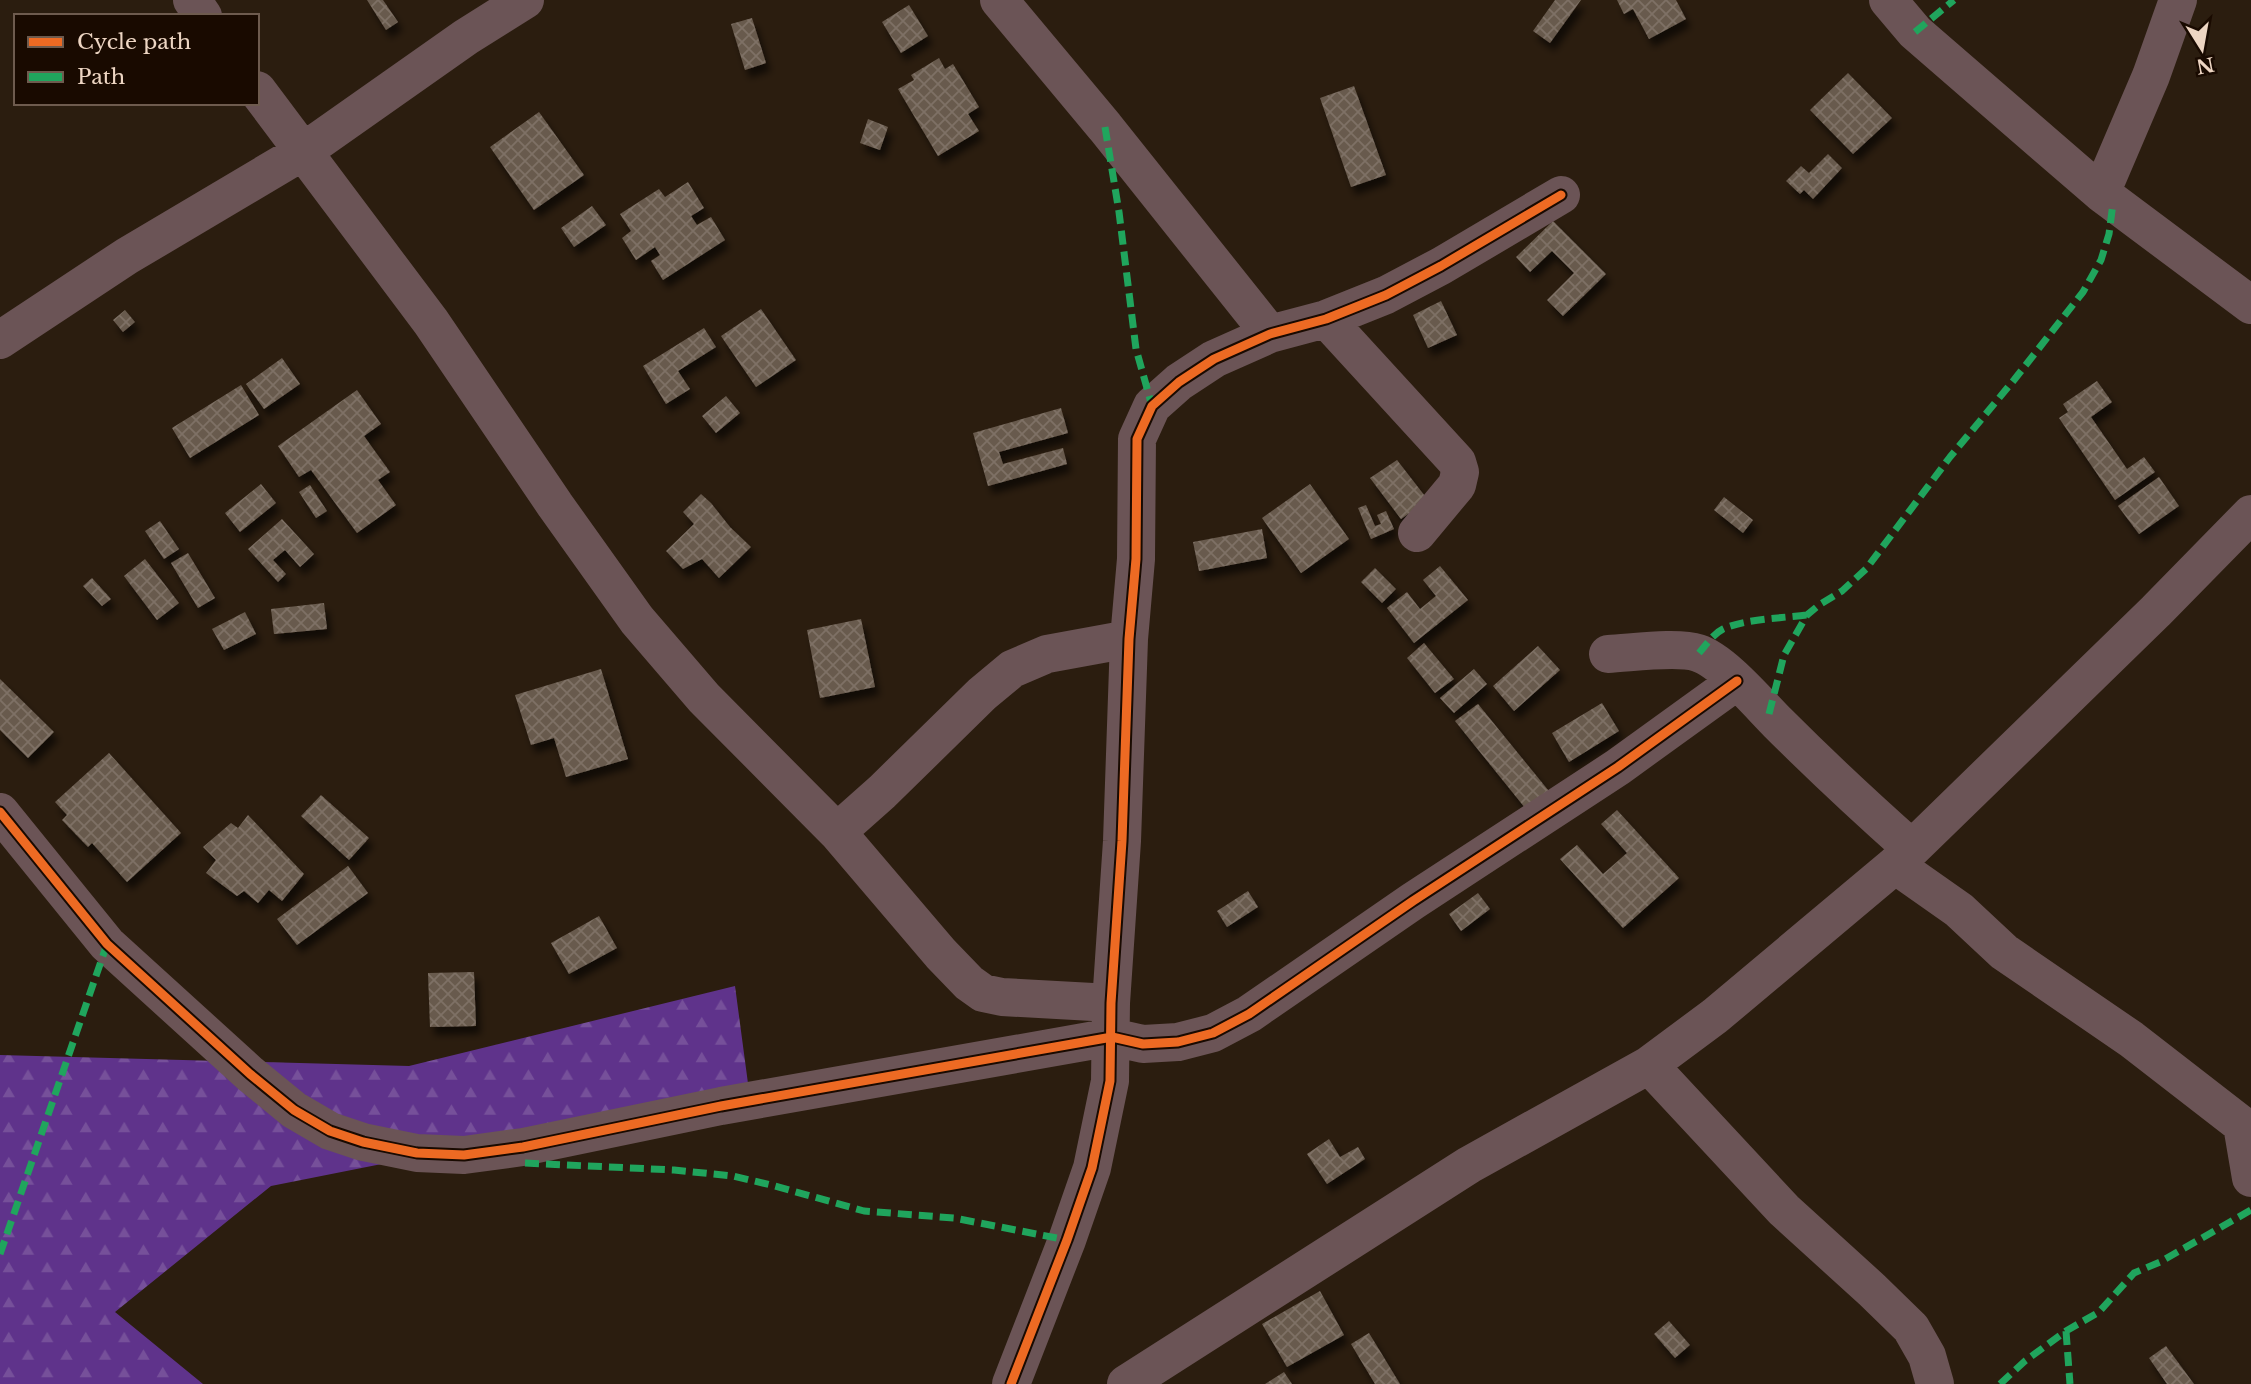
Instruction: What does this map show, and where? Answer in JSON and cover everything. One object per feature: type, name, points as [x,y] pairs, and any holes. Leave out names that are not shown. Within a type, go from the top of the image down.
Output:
[{"type":"street","points":[[0,340],[127,256],[304,150],[466,37],[525,0]]},
{"type":"street","points":[[999,0],[1105,127],[1270,334]]},
{"type":"street","points":[[1888,0],[1915,32],[2101,193],[2251,305]]},
{"type":"street","points":[[2101,193],[2151,76],[2178,0]]},
{"type":"street","points":[[259,93],[431,322],[637,620],[704,698],[837,832],[941,954],[969,983],[983,993],[1112,1020],[1143,1044],[1178,1042],[1213,1033],[1249,1014],[1413,901],[1618,767],[1737,681]]},
{"type":"street","points":[[1011,1384],[1092,1168],[1110,1081],[1129,639],[1136,559],[1137,439],[1152,405],[1179,382],[1214,359],[1270,334],[1326,319],[1386,295],[1441,266],[1560,195]]},
{"type":"street","points":[[1326,319],[1457,462],[1460,472],[1457,485],[1417,533]]},
{"type":"street","points":[[1126,1384],[1469,1165],[1649,1065],[1715,1016],[1903,856],[2156,611],[2251,514]]},
{"type":"street","points":[[837,832],[901,774],[982,694],[1012,669],[1047,654],[1129,639]]},
{"type":"street","points":[[1608,654],[1653,651],[1699,653],[1737,681],[1852,796],[1903,856],[2004,952],[2131,1039],[2246,1126],[2251,1178]]},
{"type":"street","points":[[0,812],[107,944],[190,1022],[294,1110],[330,1131],[376,1145],[417,1153],[464,1155],[511,1148],[734,1104],[1112,1020]]},
{"type":"street","points":[[1649,1065],[1784,1210],[1911,1328],[1927,1356],[1935,1384]]},
{"type":"green space","points":[[735,986],[749,1091],[271,1186],[115,1312],[203,1384],[0,1384],[0,1055],[409,1066]]},
{"type":"building","points":[[367,0],[383,0],[398,22],[386,30]]},
{"type":"building","points":[[1555,0],[1581,0],[1550,43],[1533,31]]},
{"type":"building","points":[[1617,0],[1676,0],[1686,19],[1649,39],[1633,9],[1624,14]]},
{"type":"building","points":[[909,5],[928,36],[901,53],[882,22]]},
{"type":"building","points":[[752,18],[766,63],[745,70],[731,24]]},
{"type":"building","points":[[939,58],[945,69],[953,64],[979,107],[968,114],[979,131],[938,156],[898,89],[914,80],[911,75]]},
{"type":"building","points":[[1848,73],[1892,118],[1853,154],[1810,110]]},
{"type":"building","points":[[1354,86],[1386,175],[1351,187],[1320,98]]},
{"type":"building","points":[[539,112],[584,175],[534,210],[490,147]]},
{"type":"building","points":[[868,119],[888,127],[880,150],[860,143]]},
{"type":"building","points":[[1828,154],[1842,168],[1813,199],[1804,190],[1800,194],[1786,181],[1801,166],[1809,173]]},
{"type":"building","points":[[688,182],[704,208],[691,216],[697,225],[711,217],[725,240],[663,280],[651,261],[660,255],[655,247],[636,260],[622,238],[631,231],[620,214],[659,189],[665,197]]},
{"type":"building","points":[[592,206],[606,225],[574,247],[561,228]]},
{"type":"building","points":[[1553,221],[1606,274],[1563,316],[1547,300],[1574,273],[1552,251],[1530,272],[1516,257]]},
{"type":"building","points":[[1441,301],[1457,335],[1428,348],[1413,315]]},
{"type":"building","points":[[761,309],[796,360],[756,387],[721,336]]},
{"type":"building","points":[[125,310],[135,322],[123,332],[113,320]]},
{"type":"building","points":[[704,328],[716,347],[678,371],[690,389],[666,404],[643,366]]},
{"type":"building","points":[[282,358],[300,384],[264,409],[246,384]]},
{"type":"building","points":[[2097,381],[2112,402],[2091,417],[2127,469],[2144,457],[2155,472],[2115,500],[2059,418],[2068,412],[2063,404]]},
{"type":"building","points":[[241,385],[259,415],[190,458],[172,428]]},
{"type":"building","points":[[357,390],[381,424],[364,436],[390,472],[378,480],[396,505],[357,533],[311,470],[299,477],[278,446]]},
{"type":"building","points":[[726,396],[740,413],[716,433],[702,416]]},
{"type":"building","points":[[1061,408],[1068,433],[999,452],[1003,464],[1063,448],[1067,464],[988,486],[973,433]]},
{"type":"building","points":[[1397,460],[1428,500],[1401,519],[1370,478]]},
{"type":"building","points":[[2159,477],[2179,506],[2139,534],[2118,506]]},
{"type":"building","points":[[261,484],[276,503],[240,532],[225,513]]},
{"type":"building","points":[[1310,484],[1349,539],[1301,573],[1262,518]]},
{"type":"building","points":[[310,485],[327,511],[316,518],[299,492]]},
{"type":"building","points":[[701,494],[751,547],[719,578],[702,559],[683,569],[666,551],[694,524],[683,512]]},
{"type":"building","points":[[1724,497],[1753,520],[1743,533],[1714,510]]},
{"type":"building","points":[[1366,505],[1375,526],[1381,524],[1377,515],[1386,511],[1394,529],[1371,539],[1358,508]]},
{"type":"building","points":[[282,519],[314,554],[300,567],[285,550],[273,560],[286,574],[278,582],[248,549]]},
{"type":"building","points":[[160,521],[179,549],[164,559],[145,531]]},
{"type":"building","points":[[1262,529],[1267,558],[1199,571],[1193,542]]},
{"type":"building","points":[[188,553],[215,598],[198,608],[171,563]]},
{"type":"building","points":[[145,559],[179,603],[157,620],[124,576]]},
{"type":"building","points":[[1440,566],[1468,600],[1414,643],[1387,608],[1407,592],[1420,609],[1436,596],[1423,580]]},
{"type":"building","points":[[1375,568],[1396,589],[1382,603],[1361,582]]},
{"type":"building","points":[[92,578],[111,599],[102,606],[83,586]]},
{"type":"building","points":[[324,603],[327,629],[274,634],[271,609]]},
{"type":"building","points":[[245,612],[256,634],[224,650],[212,629]]},
{"type":"building","points":[[861,619],[875,687],[820,698],[807,630]]},
{"type":"building","points":[[1424,643],[1454,679],[1435,693],[1407,658]]},
{"type":"building","points":[[1538,646],[1560,670],[1514,711],[1493,686]]},
{"type":"building","points":[[601,669],[628,759],[566,777],[554,738],[531,745],[515,695]]},
{"type":"building","points":[[1474,669],[1487,684],[1454,713],[1440,698]]},
{"type":"building","points":[[0,679],[54,732],[28,758],[0,730]]},
{"type":"building","points":[[1602,703],[1619,731],[1569,762],[1552,733]]},
{"type":"building","points":[[1478,704],[1557,801],[1534,819],[1455,721]]},
{"type":"building","points":[[109,753],[181,833],[127,882],[92,843],[88,847],[62,820],[67,815],[55,802]]},
{"type":"building","points":[[321,795],[369,838],[349,860],[301,816]]},
{"type":"building","points":[[1617,810],[1679,878],[1623,928],[1560,859],[1577,845],[1603,874],[1627,853],[1601,824]]},
{"type":"building","points":[[248,815],[304,874],[282,901],[269,890],[258,903],[244,891],[237,896],[206,873],[216,860],[203,847],[231,823],[238,828]]},
{"type":"building","points":[[348,866],[368,893],[297,945],[277,919]]},
{"type":"building","points":[[1248,891],[1258,907],[1227,927],[1217,911]]},
{"type":"building","points":[[1478,893],[1490,909],[1461,931],[1449,914]]},
{"type":"building","points":[[599,916],[617,948],[569,974],[551,943]]},
{"type":"building","points":[[474,972],[476,1026],[430,1027],[428,973]]},
{"type":"building","points":[[1329,1139],[1340,1157],[1358,1147],[1365,1159],[1327,1184],[1307,1154]]},
{"type":"building","points":[[1320,1291],[1344,1335],[1287,1367],[1262,1324]]},
{"type":"building","points":[[1669,1321],[1690,1345],[1675,1358],[1654,1334]]},
{"type":"building","points":[[1369,1333],[1400,1384],[1375,1384],[1351,1344]]},
{"type":"building","points":[[2166,1346],[2194,1384],[2167,1384],[2149,1358]]},
{"type":"building","points":[[1284,1372],[1292,1384],[1265,1384]]},
{"type":"marked path","points":[[1915,32],[1954,0]]},
{"type":"marked path","points":[[1105,127],[1119,212],[1136,349],[1152,406]]},
{"type":"marked path","points":[[1769,714],[1784,655],[1807,615],[1842,591],[1866,569],[1950,457],[2083,292],[2101,260],[2109,234],[2113,203]]},
{"type":"marked path","points":[[1699,653],[1723,629],[1764,619],[1807,615]]},
{"type":"marked path","points":[[0,1254],[107,944]]},
{"type":"marked path","points":[[525,1163],[674,1170],[733,1176],[864,1211],[954,1218],[1067,1240]]},
{"type":"marked path","points":[[2000,1384],[2025,1361],[2066,1331],[2099,1312],[2134,1273],[2160,1262],[2251,1210]]},
{"type":"marked path","points":[[2066,1331],[2070,1384]]},
{"type":"cycle path","points":[[1011,1384],[1092,1168],[1110,1081],[1111,1003],[1122,841],[1129,639],[1136,559],[1137,439],[1152,406],[1179,382],[1214,359],[1270,334],[1326,319],[1386,295],[1441,266],[1561,195]]},
{"type":"cycle path","points":[[0,812],[107,944],[250,1074],[294,1110],[330,1131],[363,1142],[417,1153],[464,1155],[523,1147],[721,1106],[1112,1037],[1143,1044],[1178,1042],[1213,1033],[1249,1014],[1413,901],[1618,767],[1737,681]]}]
